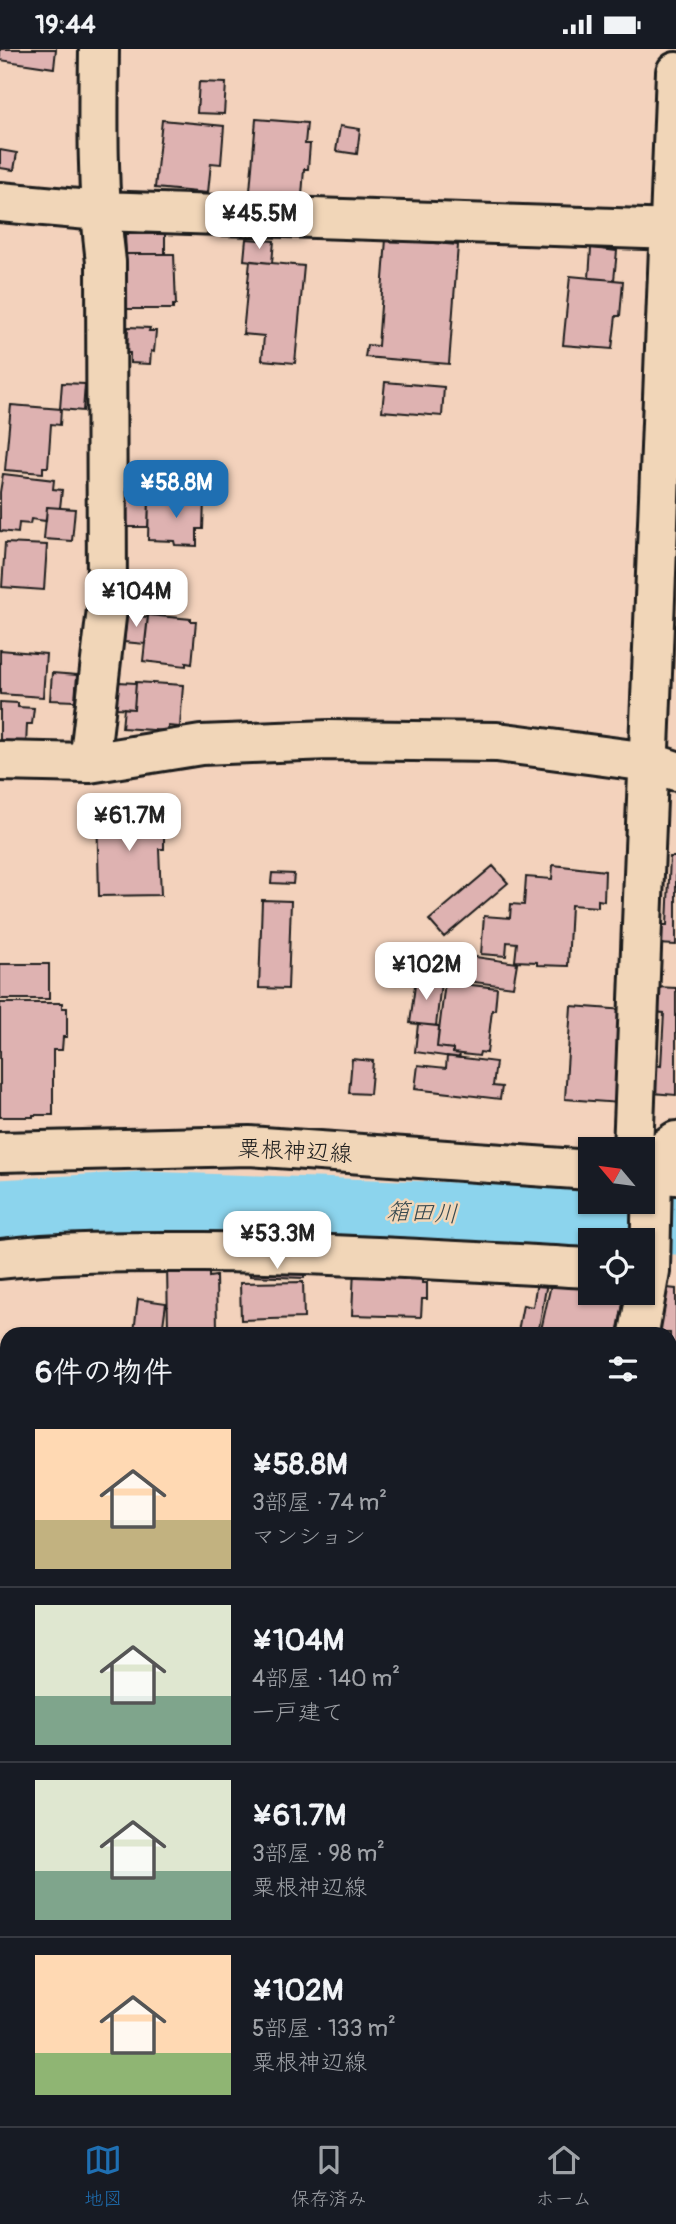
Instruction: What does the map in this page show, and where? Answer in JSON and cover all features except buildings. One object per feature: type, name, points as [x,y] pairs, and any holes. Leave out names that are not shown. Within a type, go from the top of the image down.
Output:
[{"type":"street","points":[[89,763],[107,609],[106,262],[100,211],[99,49]]},
{"type":"street","points":[[650,1137],[662,766],[676,72]]},
{"type":"street","points":[[0,202],[100,211],[673,230]]},
{"type":"street","points":[[0,761],[89,763],[201,745],[329,740],[497,742],[662,766]]},
{"type":"street","points":[[655,1161],[676,1141]]},
{"type":"street","name":"粟根神辺線","points":[[0,1152],[249,1146],[578,1169]]},
{"type":"street","points":[[641,1327],[656,1271],[652,1215]]},
{"type":"street","points":[[0,1259],[31,1255],[147,1252],[312,1253],[578,1267]]},
{"type":"waterway","name":"箱田川","points":[[0,1210],[143,1202],[542,1216],[676,1224]]}]
